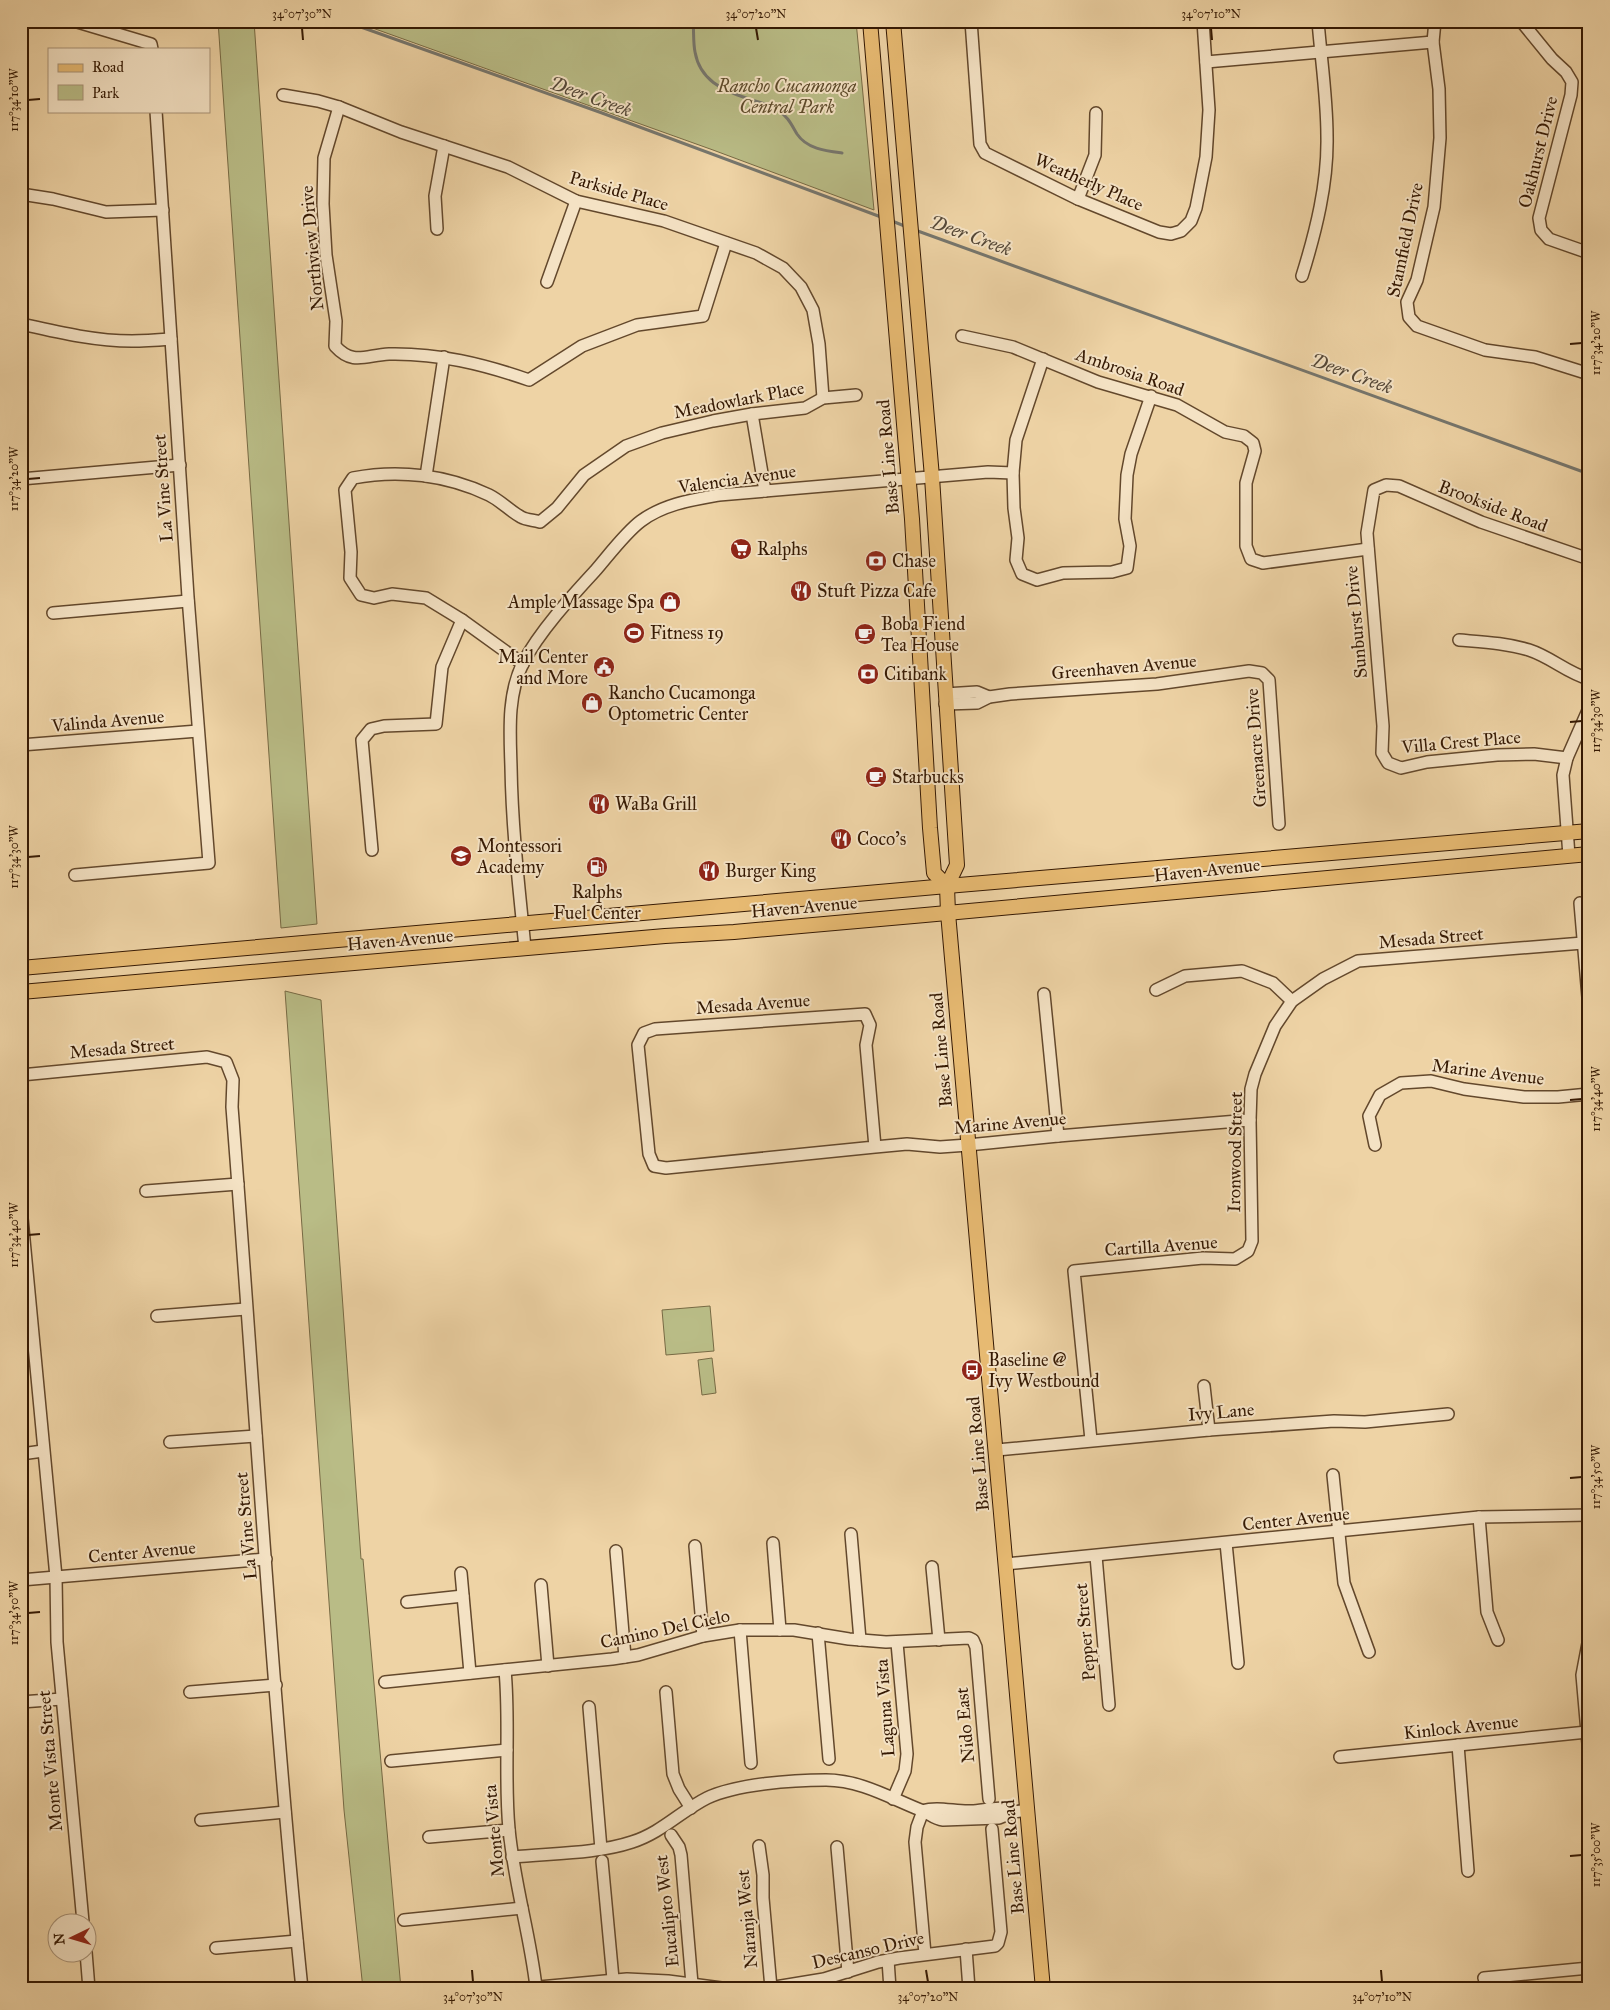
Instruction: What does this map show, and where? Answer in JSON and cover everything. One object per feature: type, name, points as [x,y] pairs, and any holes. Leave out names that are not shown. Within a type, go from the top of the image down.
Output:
[{"type":"main road","name":"Base Line Road","points":[[870,21],[909,479],[930,828],[934,872],[946,886],[1006,1564],[1021,1811],[1043,1989]]},
{"type":"main road","points":[[893,21],[932,478],[957,865],[946,886]]},
{"type":"main road","name":"Haven Avenue","points":[[21,968],[1589,831]]},
{"type":"main road","name":"Haven Avenue","points":[[21,992],[948,913],[1589,854]]},
{"type":"street","points":[[74,21],[152,46]]},
{"type":"street","name":"Weatherly Place","points":[[971,21],[980,144],[984,153],[1078,199],[1159,232],[1171,234],[1181,231],[1192,221],[1196,208],[1206,157],[1209,110],[1206,62]]},
{"type":"street","points":[[1202,21],[1206,62],[1434,42]]},
{"type":"street","points":[[1302,276],[1313,240],[1323,187],[1328,136],[1318,21]]},
{"type":"street","name":"Stamfield Drive","points":[[1435,21],[1434,42],[1439,89],[1439,148],[1434,207],[1416,280],[1407,302],[1409,317],[1417,326],[1485,350],[1535,358],[1589,374]]},
{"type":"street","name":"Oakhurst Drive","points":[[1521,21],[1552,59],[1566,72],[1572,82],[1571,95],[1540,218],[1541,230],[1549,239],[1589,253]]},
{"type":"street","name":"Parkside Place","points":[[283,95],[339,107],[401,132],[508,167],[576,201],[664,221],[756,253],[783,268],[801,287],[813,310],[819,344],[823,398]]},
{"type":"street","name":"Northview Drive","points":[[339,107],[324,158],[322,204],[326,255],[336,320],[336,346],[344,355],[353,358],[389,354],[444,357]]},
{"type":"street","name":"La Vine Street","points":[[75,875],[209,863],[188,601],[156,112]]},
{"type":"street","points":[[1078,199],[1095,155],[1096,113]]},
{"type":"street","points":[[437,229],[435,196],[444,146]]},
{"type":"street","points":[[21,194],[53,199],[106,212],[163,210]]},
{"type":"street","points":[[547,282],[576,201]]},
{"type":"street","points":[[523,664],[462,620],[426,598],[392,594],[374,598],[360,595],[350,578],[351,552],[345,490],[353,478],[377,474],[426,476],[444,357],[473,362],[529,380],[582,346],[637,325],[703,316],[726,243]]},
{"type":"street","points":[[21,324],[68,334],[132,342],[171,339]]},
{"type":"street","name":"Ambrosia Road","points":[[962,336],[1013,347],[1098,382],[1177,405],[1225,432],[1244,436],[1253,443],[1254,451],[1246,483],[1246,546],[1251,559],[1263,563],[1368,549]]},
{"type":"street","points":[[1043,358],[1016,440],[1013,473],[1014,508],[1018,538],[1016,560],[1022,574],[1037,580],[1063,573],[1112,572],[1127,568],[1130,546],[1125,519],[1127,474],[1131,454],[1151,396]]},
{"type":"street","name":"Meadowlark Place","points":[[426,476],[460,482],[491,496],[522,518],[540,522],[557,508],[584,475],[626,446],[662,433],[752,414],[805,408],[823,398],[856,395]]},
{"type":"street","points":[[752,414],[765,491]]},
{"type":"street","points":[[21,479],[180,465]]},
{"type":"street","name":"Valencia Avenue","points":[[525,948],[512,804],[510,735],[515,685],[523,664],[534,644],[580,588],[640,522],[658,510],[684,501],[719,495],[988,472],[1013,473]]},
{"type":"street","name":"Sunburst Drive","points":[[1386,485],[1374,490],[1367,533],[1383,726],[1382,753],[1388,763]]},
{"type":"street","name":"Brookside Road","points":[[1386,485],[1399,486],[1480,522],[1589,559]]},
{"type":"street","points":[[53,613],[188,601]]},
{"type":"street","points":[[372,850],[362,740],[371,729],[384,726],[436,724],[442,667],[462,620]]},
{"type":"street","points":[[1459,640],[1500,644],[1529,651],[1548,659],[1572,674],[1589,679]]},
{"type":"street","name":"Greenhaven Avenue","points":[[945,699],[978,703],[989,697],[1010,694],[1157,684],[1249,671],[1262,673]]},
{"type":"street","name":"Greenacre Drive","points":[[1262,673],[1269,680],[1279,824]]},
{"type":"street","points":[[1569,856],[1563,775],[1566,758],[1589,708]]},
{"type":"street","name":"Valinda Avenue","points":[[21,745],[198,731]]},
{"type":"street","name":"Villa Crest Place","points":[[1388,763],[1401,768],[1427,762],[1498,755],[1534,754],[1566,758]]},
{"type":"street","points":[[1580,903],[1589,1009]]},
{"type":"street","name":"Mesada Street","points":[[1292,1001],[1323,979],[1358,961],[1583,943]]},
{"type":"street","points":[[1156,990],[1185,976],[1242,971],[1273,983],[1292,1001]]},
{"type":"street","points":[[1044,994],[1058,1136]]},
{"type":"street","name":"Ironwood Street","points":[[1248,1252],[1252,1241],[1251,1089],[1255,1074],[1275,1026],[1292,1001]]},
{"type":"street","name":"Mesada Avenue","points":[[654,1166],[649,1154],[638,1044],[644,1033],[655,1029],[865,1014],[870,1025],[866,1045],[875,1147]]},
{"type":"street","name":"Mesada Street","points":[[21,1075],[207,1057],[226,1062]]},
{"type":"street","name":"La Vine Street","points":[[226,1062],[232,1080],[232,1107],[246,1309],[285,1812],[302,1989]]},
{"type":"street","name":"Marine Avenue","points":[[1375,1145],[1369,1116],[1380,1095],[1401,1083],[1431,1081],[1464,1089],[1524,1097],[1558,1097],[1589,1094]]},
{"type":"street","name":"Marine Avenue","points":[[654,1166],[666,1168],[907,1144],[940,1147],[968,1145],[1250,1120]]},
{"type":"street","points":[[146,1191],[238,1184]]},
{"type":"street","name":"Monte Vista Street","points":[[21,1208],[26,1327],[43,1451],[56,1577],[57,1642],[82,1912]]},
{"type":"street","name":"Cartilla Avenue","points":[[1091,1440],[1074,1271],[1203,1258],[1235,1259],[1248,1252]]},
{"type":"street","points":[[158,1316],[246,1309]]},
{"type":"street","points":[[1204,1386],[1209,1430]]},
{"type":"street","name":"Ivy Lane","points":[[996,1450],[1209,1430],[1334,1421],[1365,1422],[1448,1414]]},
{"type":"street","points":[[170,1442],[256,1436]]},
{"type":"street","points":[[21,1454],[43,1451]]},
{"type":"street","points":[[1333,1475],[1344,1582],[1369,1652]]},
{"type":"street","name":"Center Avenue","points":[[1006,1564],[1479,1517],[1589,1516]]},
{"type":"street","points":[[1479,1517],[1488,1612],[1498,1640]]},
{"type":"street","points":[[851,1534],[860,1640]]},
{"type":"street","points":[[773,1542],[780,1630]]},
{"type":"street","points":[[1226,1543],[1238,1664]]},
{"type":"street","points":[[695,1546],[703,1636]]},
{"type":"street","points":[[616,1551],[626,1657]]},
{"type":"street","name":"Pepper Street","points":[[1096,1556],[1109,1705]]},
{"type":"street","name":"Center Avenue","points":[[21,1580],[266,1559]]},
{"type":"street","points":[[932,1567],[939,1640]]},
{"type":"street","points":[[462,1573],[470,1674]]},
{"type":"street","points":[[541,1585],[548,1666]]},
{"type":"street","points":[[407,1602],[463,1596]]},
{"type":"street","points":[[740,1630],[751,1763]]},
{"type":"street","name":"Camino Del Cielo","points":[[385,1682],[626,1657],[703,1636],[740,1630],[780,1630],[818,1633],[860,1640],[897,1643],[970,1638],[976,1647]]},
{"type":"street","points":[[818,1633],[829,1758]]},
{"type":"street","points":[[1589,1638],[1582,1675],[1589,1755]]},
{"type":"street","name":"Laguna Vista","points":[[893,1799],[905,1771],[908,1754],[897,1643]]},
{"type":"street","name":"Nido East","points":[[976,1647],[989,1799]]},
{"type":"street","name":"Monte Vista","points":[[505,1670],[508,1711],[506,1786],[512,1857],[531,1950],[536,1987]]},
{"type":"street","points":[[190,1692],[276,1685]]},
{"type":"street","points":[[666,1692],[674,1774],[679,1789],[691,1808]]},
{"type":"street","points":[[21,1702],[62,1699]]},
{"type":"street","points":[[589,1707],[601,1849]]},
{"type":"street","name":"Kinlock Avenue","points":[[1340,1757],[1587,1732]]},
{"type":"street","points":[[1458,1745],[1468,1871]]},
{"type":"street","points":[[391,1761],[507,1750]]},
{"type":"street","points":[[512,1857],[601,1849],[642,1839],[717,1794],[737,1788],[826,1780],[865,1786],[923,1811],[936,1819],[958,1821],[1004,1818],[1021,1811]]},
{"type":"street","points":[[923,1811],[928,1809],[971,1811],[1004,1808],[1021,1811]]},
{"type":"street","points":[[923,1811],[917,1828],[915,1842],[925,1954]]},
{"type":"street","points":[[200,1820],[285,1812]]},
{"type":"street","name":"Descanso Drive","points":[[763,1989],[812,1985],[888,1960],[995,1946],[998,1943],[1001,1932],[992,1829]]},
{"type":"street","points":[[429,1837],[510,1830]]},
{"type":"street","name":"Eucalipto West","points":[[672,1836],[679,1847],[692,1984]]},
{"type":"street","name":"Naranja West","points":[[758,1846],[763,1875],[771,1988]]},
{"type":"street","points":[[837,1847],[848,1972]]},
{"type":"street","points":[[602,1861],[613,1979]]},
{"type":"street","points":[[404,1920],[522,1908]]},
{"type":"street","points":[[216,1948],[297,1941]]},
{"type":"street","points":[[966,1949],[969,1989]]},
{"type":"street","points":[[888,1960],[890,1989]]},
{"type":"street","points":[[87,1962],[89,1989]]},
{"type":"street","points":[[1484,1978],[1589,1968]]},
{"type":"street","points":[[517,1989],[575,1986],[613,1979],[654,1984],[692,1984],[729,1989]]},
{"type":"green space","points":[[218,21],[254,21],[317,924],[281,928]]},
{"type":"green space","name":"Rancho Cucamonga Central Park","points":[[353,21],[856,21],[874,210],[713,150]]},
{"type":"green space","points":[[285,991],[321,1000],[361,1559],[363,1559],[401,1989],[363,1989],[344,1810]]},
{"type":"green space","points":[[710,1306],[714,1351],[666,1355],[662,1310]]},
{"type":"green space","points":[[712,1358],[716,1393],[702,1395],[698,1360]]},
{"type":"waterway","name":"Deer Creek","points":[[344,21],[602,113],[881,217]]},
{"type":"waterway","points":[[693,21],[694,48],[698,62],[707,77],[729,91],[778,110],[787,118],[801,139],[811,146],[842,153]]},
{"type":"waterway","name":"Deer Creek","points":[[892,221],[907,227]]},
{"type":"waterway","name":"Deer Creek","points":[[915,230],[1589,474]]},
{"type":"place","name":"Ralphs","points":[[741,549]]},
{"type":"place","name":"Chase","points":[[876,561]]},
{"type":"place","name":"Stuft Pizza Cafe","points":[[801,591]]},
{"type":"place","name":"Ample Massage Spa","points":[[670,602]]},
{"type":"place","name":"Fitness 19","points":[[634,633]]},
{"type":"place","name":"Boba Fiend Tea House","points":[[865,634]]},
{"type":"place","name":"Mail Center and More","points":[[604,667]]},
{"type":"place","name":"Citibank","points":[[868,674]]},
{"type":"place","name":"Rancho Cucamonga Optometric Center","points":[[592,703]]},
{"type":"place","name":"Starbucks","points":[[876,777]]},
{"type":"place","name":"WaBa Grill","points":[[599,804]]},
{"type":"place","name":"Coco's","points":[[841,839]]},
{"type":"place","name":"Montessori Academy","points":[[461,856]]},
{"type":"place","name":"Ralphs Fuel Center","points":[[597,867]]},
{"type":"place","name":"Burger King","points":[[709,871]]},
{"type":"place","name":"Baseline @ Ivy Westbound","points":[[972,1370]]}]
